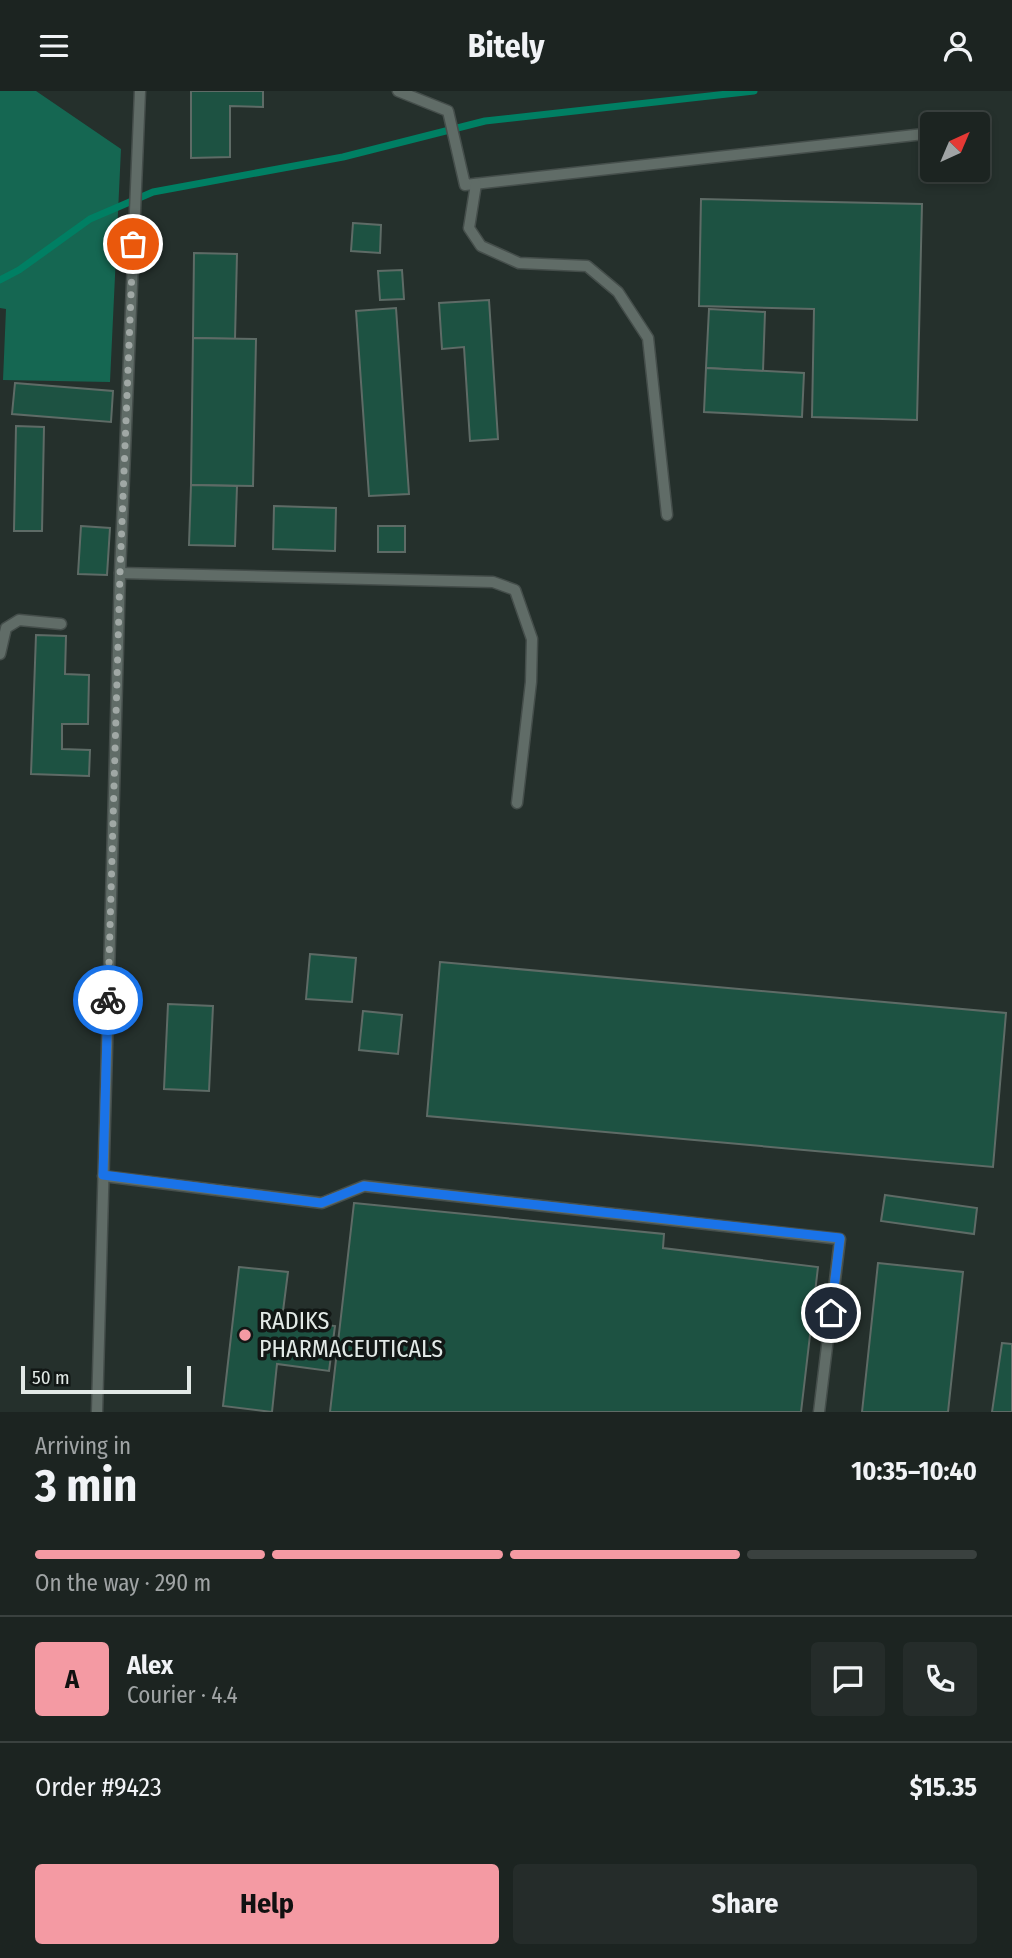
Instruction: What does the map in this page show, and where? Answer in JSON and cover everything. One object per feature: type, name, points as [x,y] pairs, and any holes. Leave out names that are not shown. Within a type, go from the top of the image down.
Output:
[{"type":"lane","points":[[97,1412],[120,573],[140,91]]},
{"type":"lane","points":[[398,91],[448,111],[470,185],[469,228],[481,246],[519,263],[587,266],[618,292],[648,338],[667,515]]},
{"type":"lane","points":[[470,185],[920,134]]},
{"type":"lane","points":[[120,573],[494,582],[514,590],[532,639],[531,682],[517,803]]},
{"type":"lane","points":[[0,654],[6,628],[19,620],[61,624]]},
{"type":"lane","points":[[103,1175],[321,1203],[364,1186],[840,1238],[819,1412]]},
{"type":"green space","points":[[0,91],[36,91],[121,149],[110,382],[3,380],[6,309],[0,308]]},
{"type":"building","points":[[191,91],[263,91],[263,107],[230,106],[230,157],[191,158]]},
{"type":"building","points":[[701,199],[922,204],[917,420],[812,417],[814,309],[699,306]]},
{"type":"building","points":[[353,223],[381,225],[380,253],[351,251]]},
{"type":"building","points":[[194,253],[237,254],[235,339],[193,338]]},
{"type":"building","points":[[402,270],[404,299],[380,300],[378,271]]},
{"type":"building","points":[[489,300],[498,439],[470,441],[464,347],[442,349],[439,303]]},
{"type":"building","points":[[396,308],[409,494],[369,496],[356,311]]},
{"type":"building","points":[[709,309],[765,312],[763,371],[706,368]]},
{"type":"building","points":[[193,338],[256,339],[253,486],[191,485]]},
{"type":"building","points":[[706,368],[804,373],[802,417],[704,412]]},
{"type":"building","points":[[15,383],[113,391],[111,422],[12,414]]},
{"type":"building","points":[[16,426],[44,427],[42,531],[14,531]]},
{"type":"building","points":[[191,485],[237,486],[235,546],[189,545]]},
{"type":"building","points":[[274,506],[336,508],[335,551],[273,549]]},
{"type":"building","points":[[81,526],[110,528],[107,575],[78,574]]},
{"type":"building","points":[[378,526],[405,526],[405,552],[378,552]]},
{"type":"building","points":[[36,635],[66,636],[65,674],[89,675],[88,724],[62,724],[62,749],[90,750],[89,776],[31,774]]},
{"type":"building","points":[[310,954],[356,958],[352,1002],[306,999]]},
{"type":"building","points":[[440,962],[1006,1013],[993,1167],[427,1116]]},
{"type":"building","points":[[168,1004],[213,1006],[209,1091],[164,1089]]},
{"type":"building","points":[[363,1011],[402,1015],[398,1054],[359,1050]]},
{"type":"building","points":[[885,1195],[977,1208],[974,1234],[881,1221]]},
{"type":"building","points":[[354,1203],[664,1234],[663,1248],[818,1267],[801,1412],[330,1412]]},
{"type":"building","points":[[878,1263],[963,1272],[948,1412],[862,1412]]},
{"type":"building","points":[[239,1267],[288,1272],[282,1319],[335,1326],[329,1371],[277,1364],[272,1412],[223,1406]]},
{"type":"building","points":[[1002,1343],[1012,1344],[1012,1412],[992,1412]]},
{"type":"waterway","points":[[0,280],[19,270],[90,219],[153,192],[343,157],[485,121],[754,91]]},
{"type":"way so far","points":[[108,1000],[120,573],[133,244]]},
{"type":"place","name":"RADIKS PHARMACEUTICALS","points":[[245,1335]]},
{"type":"route","points":[[108,1000],[103,1175],[321,1203],[364,1186],[840,1238],[831,1313]]}]
